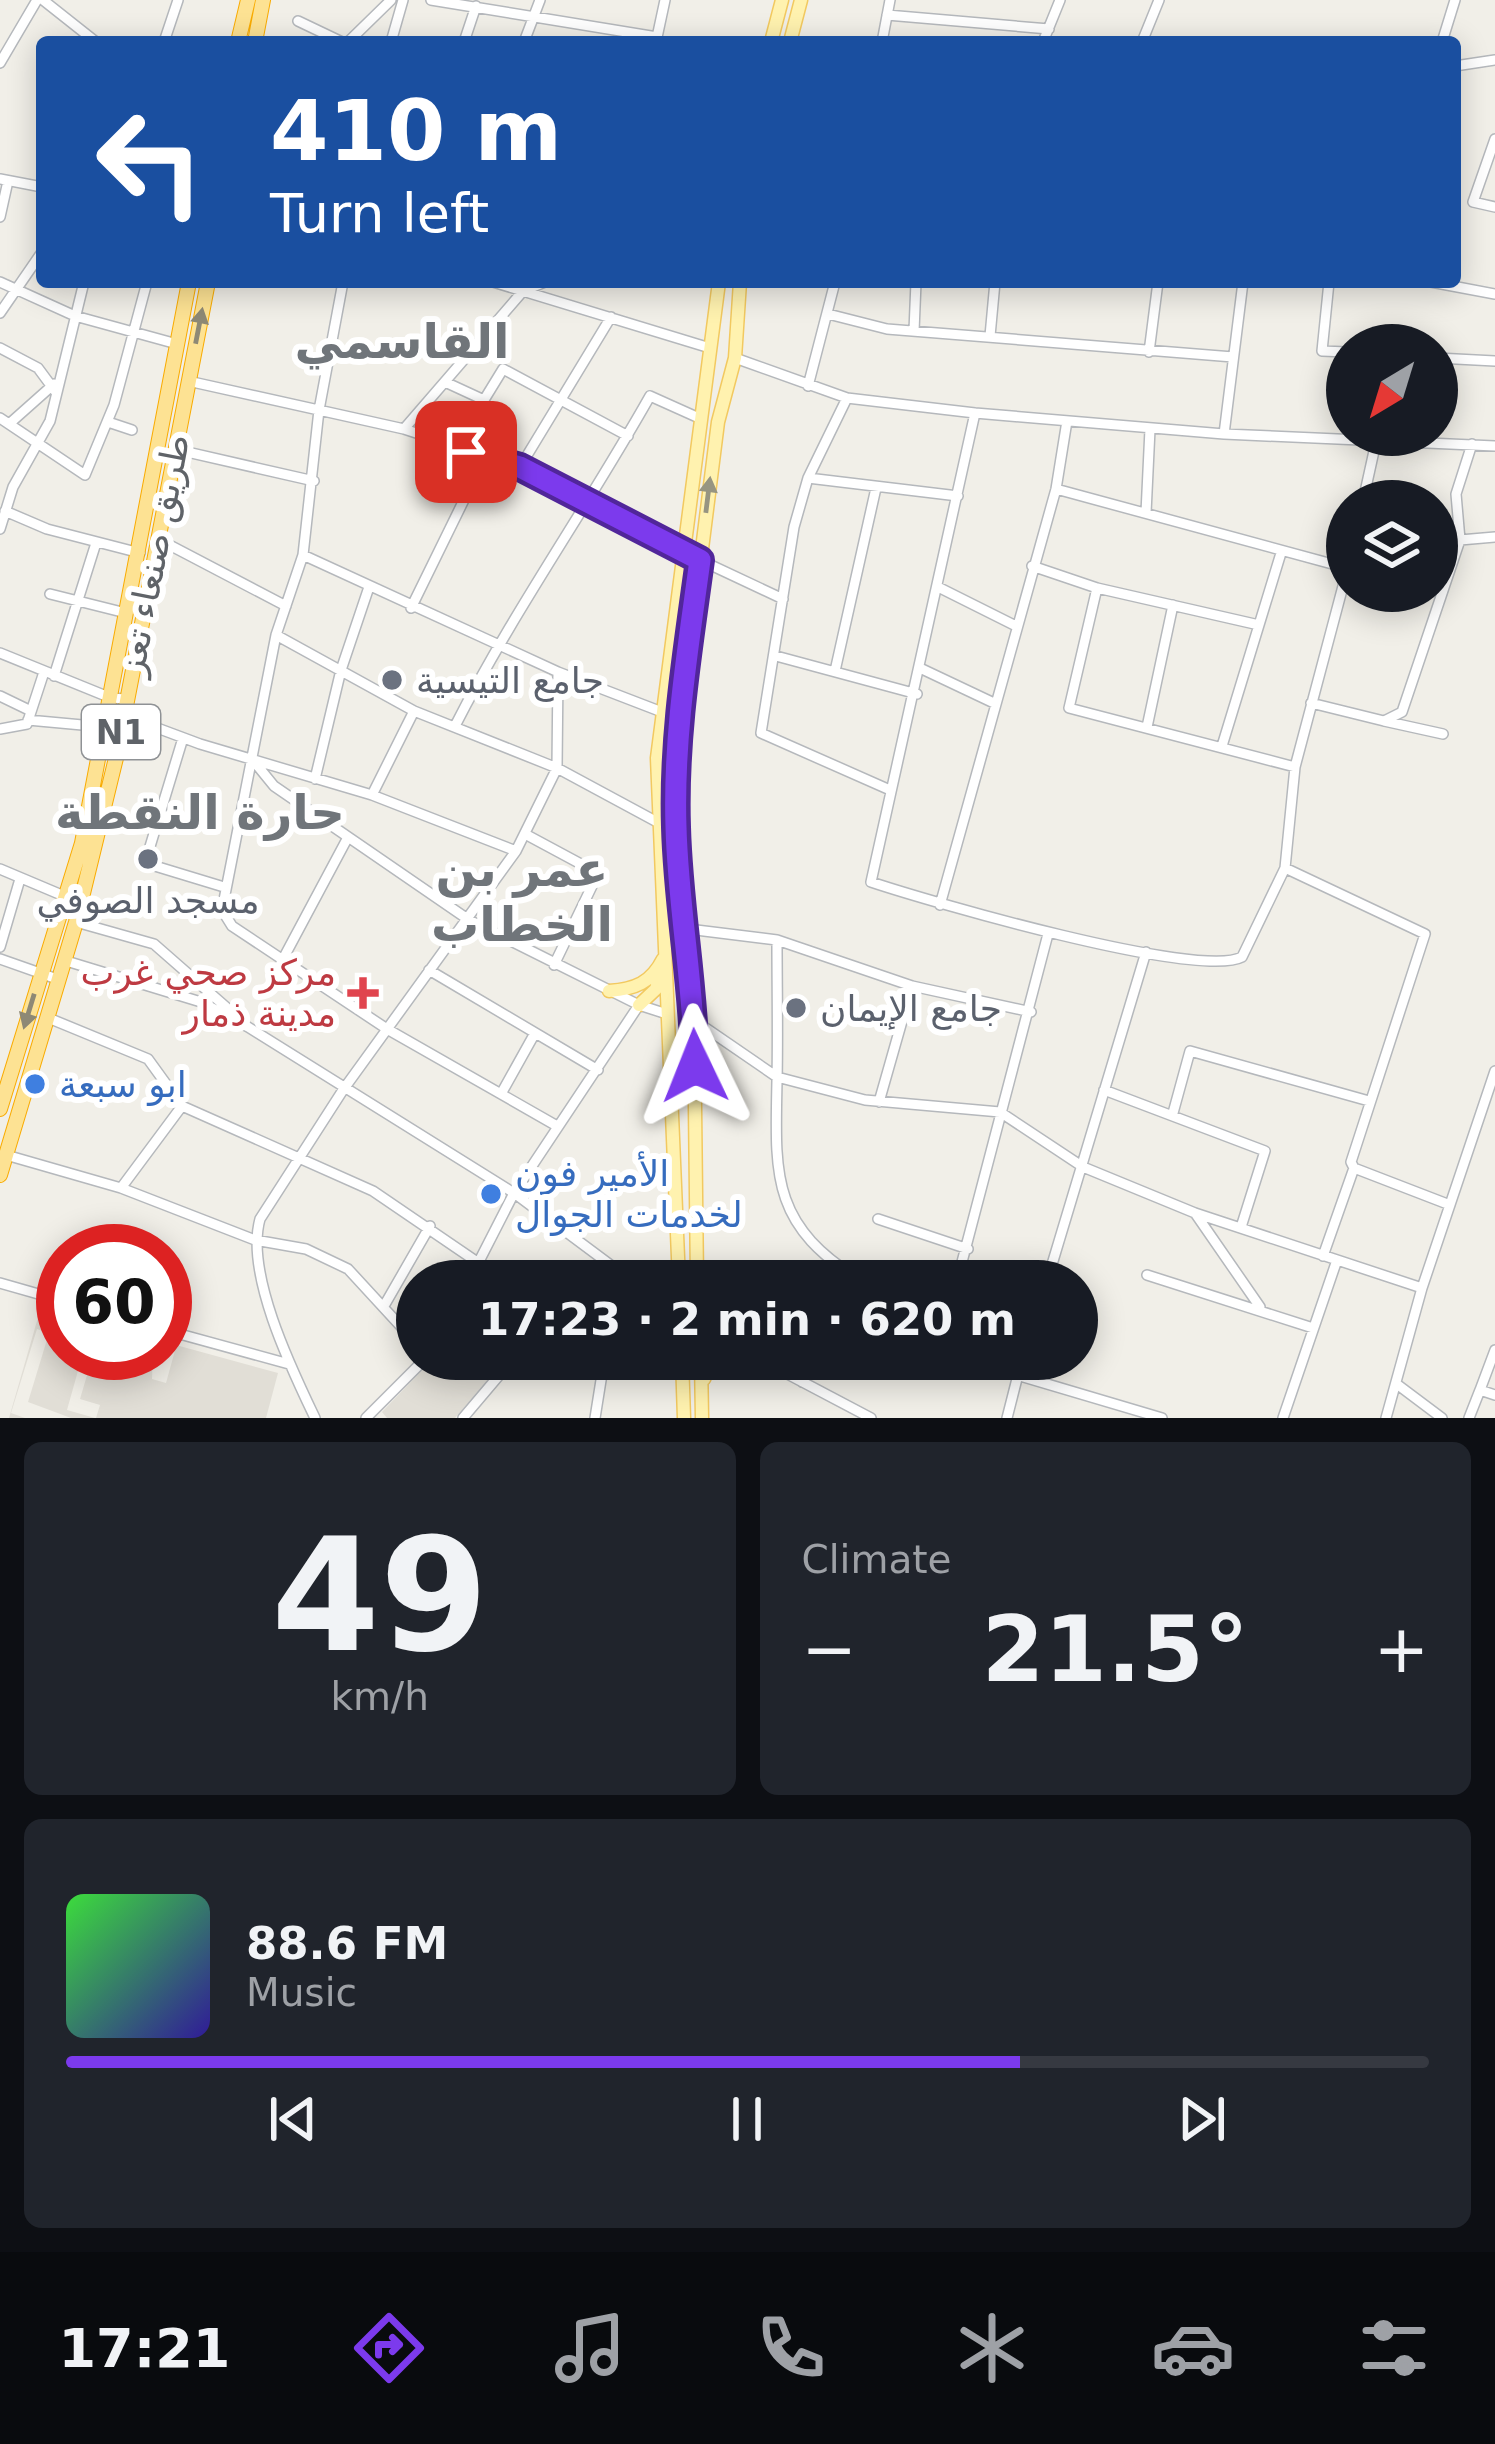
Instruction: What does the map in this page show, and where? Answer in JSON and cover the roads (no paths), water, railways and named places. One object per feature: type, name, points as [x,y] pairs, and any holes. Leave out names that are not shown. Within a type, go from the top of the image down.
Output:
[{"type":"highway","points":[[239,36],[248,0]]},
{"type":"highway","points":[[256,36],[262,0]]},
{"type":"highway","name":"طريق صنعاء تعز","points":[[0,1174],[76,922],[114,729],[128,614],[187,288]]},
{"type":"highway","name":"طريق صنعاء تعز","points":[[117,705],[207,288]]},
{"type":"highway","name":"طريق صنعاء تعز","points":[[0,1109],[4,1083],[114,729]]},
{"type":"main road","points":[[773,36],[782,0]]},
{"type":"main road","points":[[792,36],[801,0]]},
{"type":"main road","points":[[678,1260],[659,823],[662,712],[718,288]]},
{"type":"main road","points":[[698,1260],[694,1020],[680,928],[675,763],[718,422],[735,358],[740,288]]},
{"type":"main road","points":[[683,552],[700,560]]},
{"type":"main road","points":[[659,823],[676,830]]},
{"type":"main road","points":[[609,991],[630,989],[653,977],[664,958]]},
{"type":"main road","points":[[639,1005],[656,988],[664,958]]},
{"type":"main road","points":[[683,1380],[684,1418]]},
{"type":"main road","points":[[701,1380],[702,1418]]},
{"type":"main road","points":[[701,1385],[704,1380]]},
{"type":"street","points":[[0,63],[40,0],[88,36]]},
{"type":"street","points":[[166,36],[178,0]]},
{"type":"street","points":[[353,36],[399,0]]},
{"type":"street","points":[[392,36],[399,0]]},
{"type":"street","points":[[431,0],[640,36]]},
{"type":"street","points":[[526,36],[540,0]]},
{"type":"street","points":[[658,36],[665,0]]},
{"type":"street","points":[[883,36],[890,0]]},
{"type":"street","points":[[1045,36],[1060,0]]},
{"type":"street","points":[[1144,36],[1159,0]]},
{"type":"street","points":[[1444,36],[1454,0]]},
{"type":"street","points":[[466,36],[476,6]]},
{"type":"street","points":[[887,16],[1048,28]]},
{"type":"street","points":[[298,21],[332,36]]},
{"type":"street","points":[[1461,65],[1495,61]]},
{"type":"street","points":[[1495,139],[1473,202],[1495,207]]},
{"type":"street","points":[[0,217],[4,180],[36,186]]},
{"type":"street","points":[[0,314],[36,260]]},
{"type":"street","points":[[0,282],[75,316],[177,344]]},
{"type":"street","points":[[82,288],[39,445],[2,521],[140,553]]},
{"type":"street","points":[[56,387],[4,421],[85,476],[108,422],[146,288]]},
{"type":"street","points":[[342,288],[319,410],[303,555],[276,635],[222,910],[232,926],[387,1029],[557,1126]]},
{"type":"street","points":[[501,288],[510,296],[509,308]]},
{"type":"street","points":[[512,288],[710,349]]},
{"type":"street","points":[[404,429],[530,288]]},
{"type":"street","points":[[808,386],[818,330],[828,314],[834,288]]},
{"type":"street","points":[[914,331],[916,288]]},
{"type":"street","points":[[989,336],[994,288]]},
{"type":"street","points":[[1149,352],[1155,288]]},
{"type":"street","points":[[1225,434],[1243,288]]},
{"type":"street","points":[[1326,351],[1322,351],[1328,288]]},
{"type":"street","points":[[1461,288],[1495,294]]},
{"type":"street","points":[[828,314],[914,331],[1233,357]]},
{"type":"street","points":[[520,467],[610,316]]},
{"type":"street","points":[[0,348],[38,368],[56,387]]},
{"type":"street","points":[[735,358],[847,398],[1150,429],[1326,439]]},
{"type":"street","points":[[1458,359],[1495,362]]},
{"type":"street","points":[[466,452],[484,400],[503,369],[628,436]]},
{"type":"street","points":[[188,381],[404,429],[520,467],[683,552]]},
{"type":"street","points":[[445,382],[484,400]]},
{"type":"street","points":[[455,726],[497,643],[591,502],[650,396],[699,418]]},
{"type":"street","points":[[847,398],[808,478],[760,733],[890,790]]},
{"type":"street","points":[[975,413],[922,669],[871,882],[1048,934],[1213,961],[1242,957],[1285,868],[1295,767],[1336,612]]},
{"type":"street","points":[[940,905],[1014,625],[1056,488],[1067,421]]},
{"type":"street","points":[[108,422],[132,430]]},
{"type":"street","points":[[1147,512],[1150,429]]},
{"type":"street","points":[[1458,444],[1495,446]]},
{"type":"street","points":[[1384,722],[1402,712],[1460,540],[1456,494],[1472,444]]},
{"type":"street","points":[[174,449],[314,481]]},
{"type":"street","points":[[411,608],[484,458]]},
{"type":"street","points":[[808,478],[958,496]]},
{"type":"street","points":[[835,670],[876,488]]},
{"type":"street","points":[[1056,488],[1326,565]]},
{"type":"street","points":[[1460,540],[1495,537]]},
{"type":"street","points":[[156,538],[286,606]]},
{"type":"street","points":[[0,729],[29,716],[96,543]]},
{"type":"street","points":[[1222,746],[1281,553]]},
{"type":"street","points":[[303,555],[411,608],[662,712]]},
{"type":"street","points":[[700,560],[783,599]]},
{"type":"street","points":[[1032,566],[1097,588],[1259,625]]},
{"type":"street","points":[[315,779],[340,670],[369,586]]},
{"type":"street","points":[[938,586],[1014,625]]},
{"type":"street","points":[[1097,588],[1069,708],[1295,767]]},
{"type":"street","points":[[50,594],[128,614]]},
{"type":"street","points":[[1147,727],[1173,605]]},
{"type":"street","points":[[276,635],[414,711],[556,768],[659,823]]},
{"type":"street","points":[[0,653],[183,738],[371,795],[516,851]]},
{"type":"street","points":[[776,656],[916,694]]},
{"type":"street","points":[[922,669],[996,704]]},
{"type":"street","points":[[315,1418],[289,1364],[255,1240],[260,1219],[343,1090],[516,851],[556,768],[558,672]]},
{"type":"street","points":[[0,696],[29,716],[114,729]]},
{"type":"street","points":[[1311,703],[1443,734]]},
{"type":"street","points":[[371,795],[414,711]]},
{"type":"street","points":[[183,738],[145,863],[224,887]]},
{"type":"street","points":[[252,758],[274,786],[469,920],[554,965],[667,1014]]},
{"type":"street","points":[[525,834],[592,870],[592,886],[554,965]]},
{"type":"street","points":[[284,957],[346,839]]},
{"type":"street","points":[[1285,868],[1425,934],[1351,1162],[1354,1168],[1450,1205]]},
{"type":"street","points":[[0,869],[64,896]]},
{"type":"street","points":[[0,947],[20,878]]},
{"type":"street","points":[[76,922],[154,944],[248,1027]]},
{"type":"street","points":[[680,928],[776,940],[912,986],[1031,1012]]},
{"type":"street","points":[[964,1260],[1048,934]]},
{"type":"street","points":[[776,940],[774,1166],[800,1228],[828,1260]]},
{"type":"street","points":[[1054,1260],[1146,952]]},
{"type":"street","points":[[0,959],[57,979]]},
{"type":"street","points":[[63,959],[201,1002],[248,1027],[514,1193],[604,1260]]},
{"type":"street","points":[[430,970],[598,1070]]},
{"type":"street","points":[[879,1102],[912,986]]},
{"type":"street","points":[[481,1260],[514,1193],[639,1005]]},
{"type":"street","points":[[46,1017],[148,1059],[182,1106],[373,1191],[477,1260]]},
{"type":"street","points":[[694,1020],[777,1077],[879,1102],[1000,1112],[1083,1168],[1195,1213],[1242,1224],[1422,1288]]},
{"type":"street","points":[[501,1094],[535,1034]]},
{"type":"street","points":[[1173,1113],[1190,1051],[1369,1101]]},
{"type":"street","points":[[1386,1418],[1422,1288],[1494,1079]]},
{"type":"street","points":[[1104,1090],[1265,1151],[1242,1224]]},
{"type":"street","points":[[122,1188],[182,1106]]},
{"type":"street","points":[[5,1155],[122,1188],[255,1240],[306,1249],[348,1269],[396,1320]]},
{"type":"street","points":[[1323,1256],[1354,1168]]},
{"type":"street","points":[[1195,1213],[1262,1310]]},
{"type":"street","points":[[878,1219],[968,1249]]},
{"type":"street","points":[[384,1306],[430,1226]]},
{"type":"street","points":[[1283,1418],[1337,1260]]},
{"type":"street","points":[[1147,1275],[1313,1328]]},
{"type":"street","points":[[0,1283],[36,1293]]},
{"type":"street","points":[[192,1337],[289,1364]]},
{"type":"street","points":[[1469,1418],[1495,1350]]},
{"type":"street","points":[[374,1416],[406,1380]]},
{"type":"street","points":[[463,1418],[495,1380]]},
{"type":"street","points":[[595,1418],[601,1380]]},
{"type":"street","points":[[798,1380],[871,1418]]},
{"type":"street","points":[[1007,1418],[1015,1380]]},
{"type":"street","points":[[1030,1380],[1162,1418]]},
{"type":"street","points":[[1398,1385],[1442,1418]]},
{"type":"street","points":[[1480,1390],[1495,1395]]},
{"type":"place","name":"جامع التيسية","points":[[392,680]]},
{"type":"place","name":"مسجد الصوفي","points":[[148,859]]},
{"type":"place","name":"مركز صحي غرب مدينة ذمار","points":[[363,993]]},
{"type":"place","name":"جامع الإيمان","points":[[796,1008]]},
{"type":"place","name":"ابو سبعة","points":[[35,1084]]},
{"type":"place","name":"الأمير فون لخدمات الجوال","points":[[491,1194]]},
{"type":"district","name":"القاسمي","points":[[402,341]]},
{"type":"district","name":"حارة النقطة","points":[[200,812]]},
{"type":"district","name":"عمر بن الخطاب","points":[[522,896]]}]
